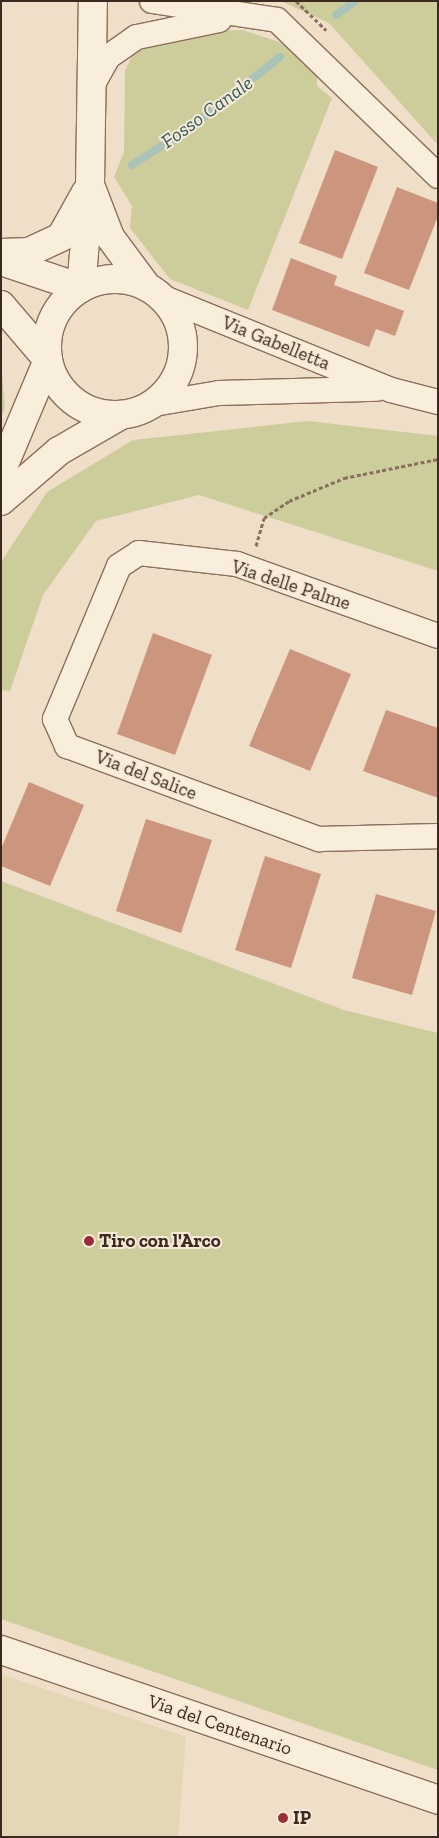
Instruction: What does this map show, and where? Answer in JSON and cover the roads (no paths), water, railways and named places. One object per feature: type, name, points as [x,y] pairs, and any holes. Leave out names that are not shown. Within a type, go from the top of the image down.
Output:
[{"type":"street","points":[[81,288],[90,184],[93,1]]},
{"type":"street","points":[[152,1],[277,20],[438,176]]},
{"type":"street","points":[[93,84],[108,57],[137,36],[247,16]]},
{"type":"street","points":[[1,253],[29,252],[61,237],[90,184]]},
{"type":"street","points":[[1,502],[59,451],[121,415],[154,404],[171,386],[182,365],[184,340],[176,317],[110,237],[90,184]]},
{"type":"street","points":[[1,261],[81,288]]},
{"type":"street","points":[[1,472],[48,360],[53,319],[81,288],[114,279],[155,292]]},
{"type":"street","name":"Via Gabelletta","points":[[155,292],[391,390],[438,402]]},
{"type":"street","points":[[3,307],[48,360],[57,383],[74,402],[96,413],[121,415]]},
{"type":"street","points":[[3,307],[26,362],[27,411]]},
{"type":"street","name":"Via Gabelletta","points":[[154,404],[219,393],[391,390]]},
{"type":"street","name":"Via delle Palme","points":[[139,553],[250,569],[438,636]]},
{"type":"street","name":"Via del Salice","points":[[139,553],[119,566],[55,719],[67,746],[319,839],[438,836]]},
{"type":"street","name":"Via del Centenario","points":[[1,1650],[438,1800]]},
{"type":"waterway","name":"Fosso Canale","points":[[336,15],[355,1]]},
{"type":"waterway","name":"Fosso Canale","points":[[132,165],[188,129],[280,57]]},
{"type":"place","name":"Tiro con l'Arco","points":[[89,1241]]},
{"type":"place","name":"IP","points":[[283,1818]]}]
